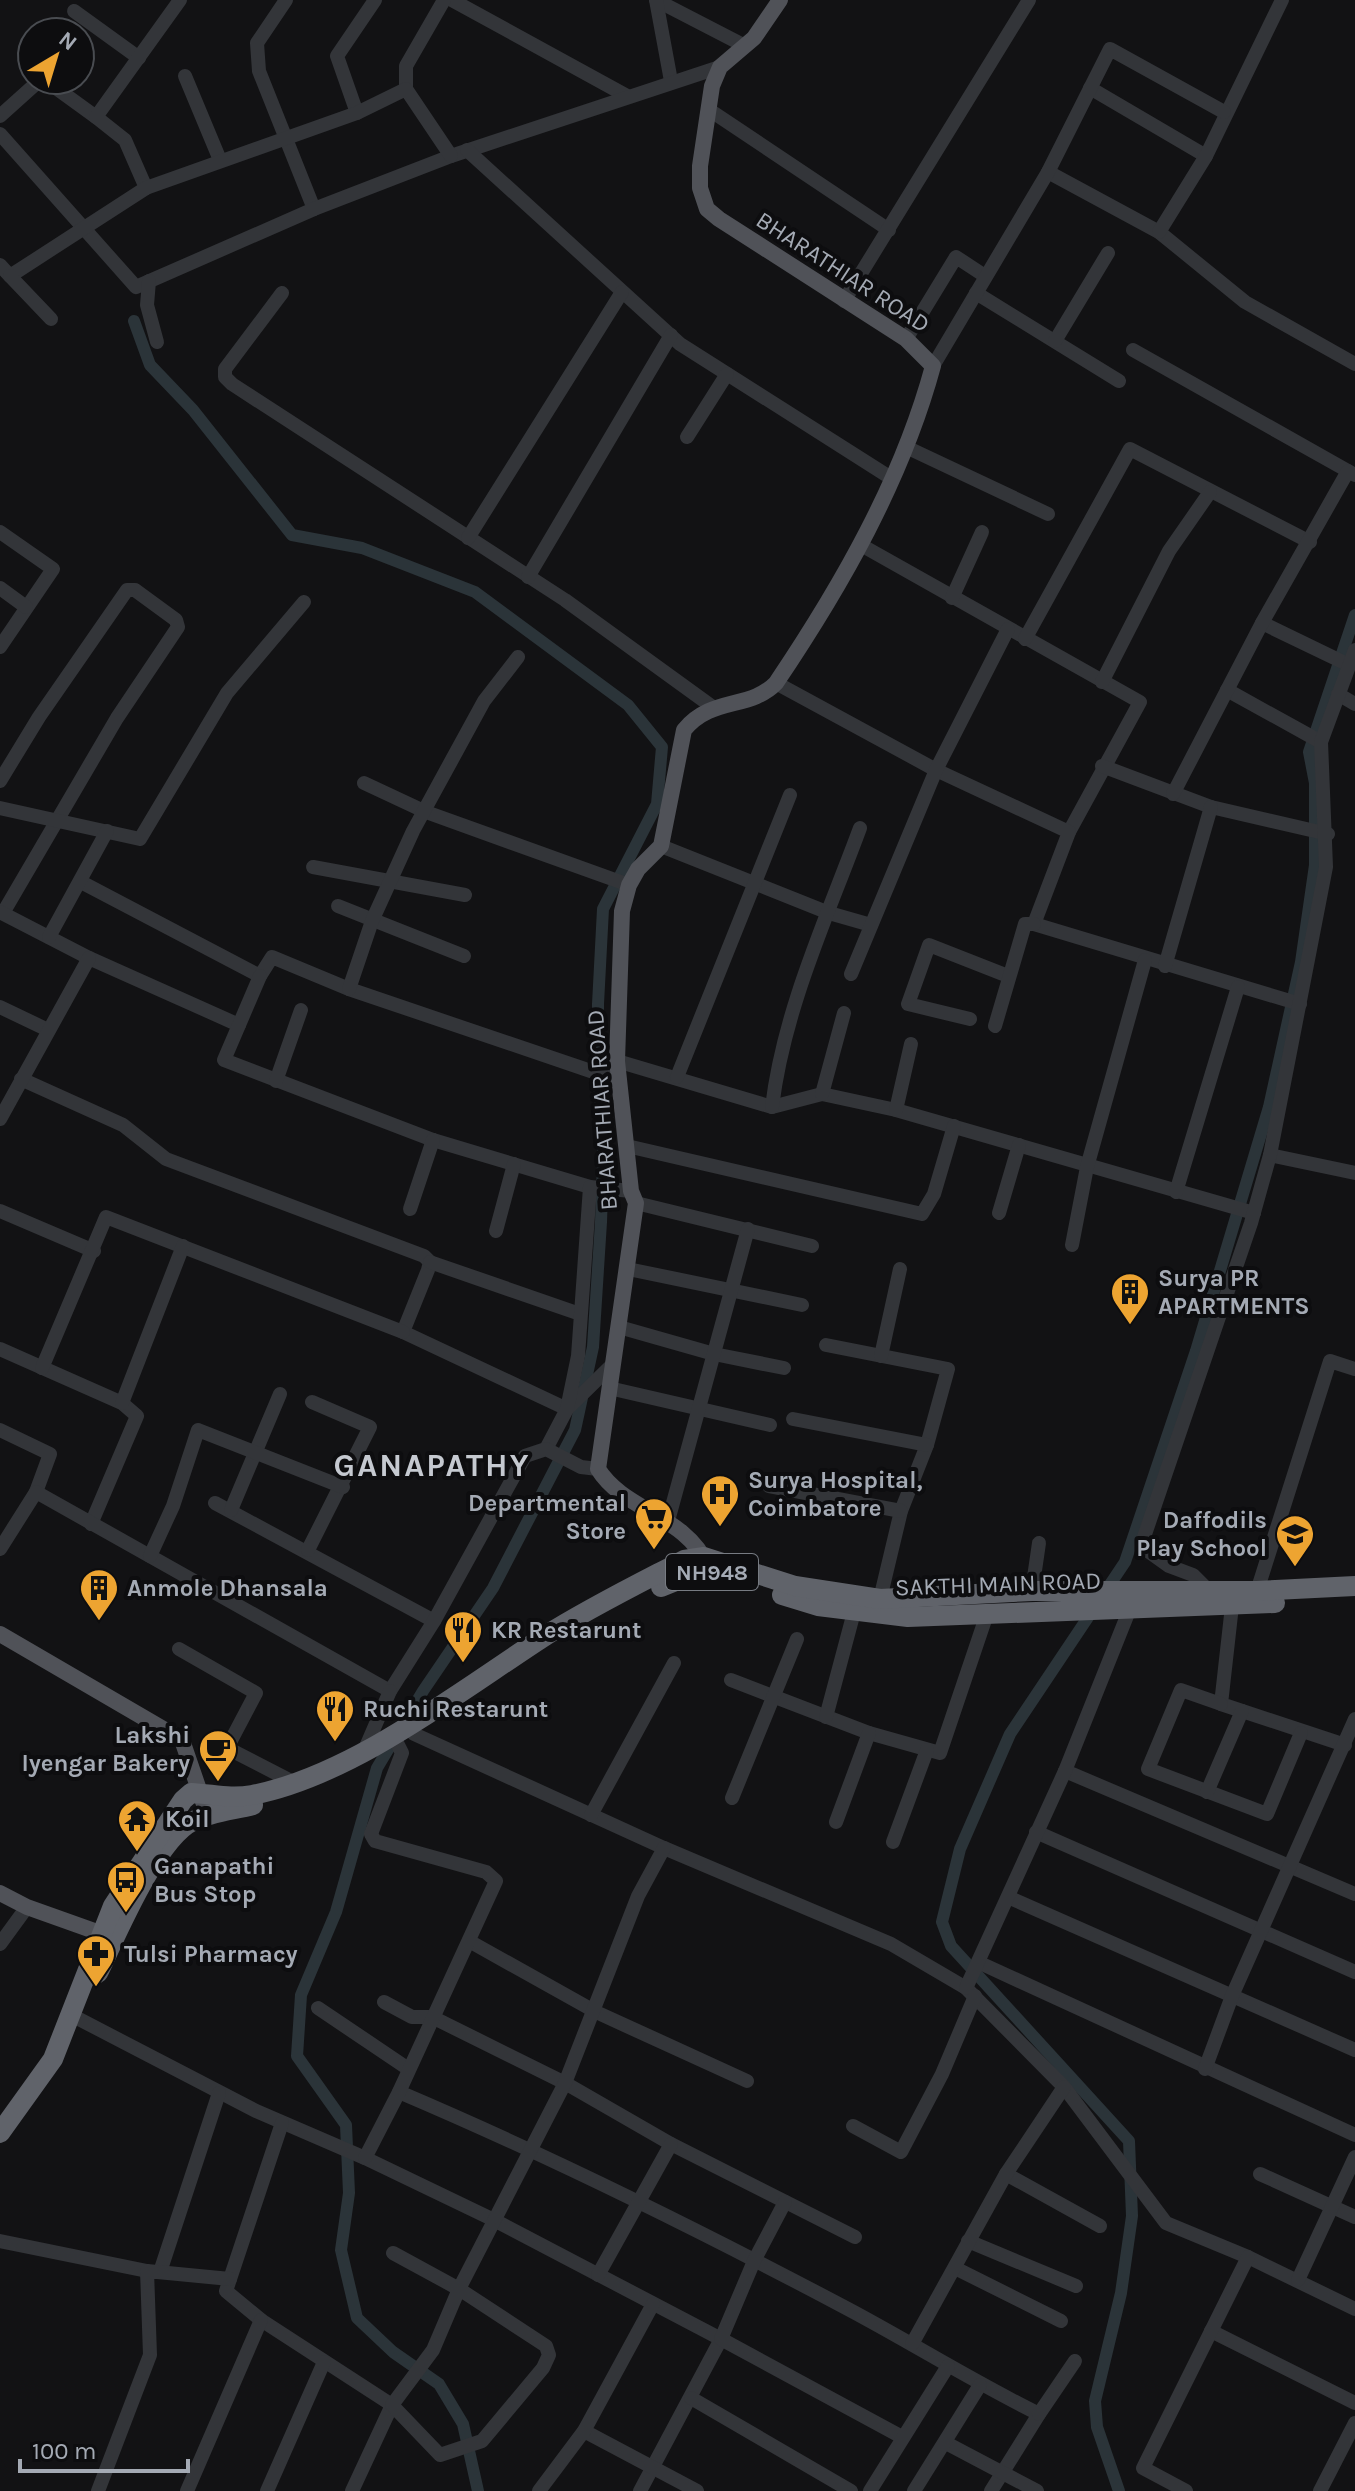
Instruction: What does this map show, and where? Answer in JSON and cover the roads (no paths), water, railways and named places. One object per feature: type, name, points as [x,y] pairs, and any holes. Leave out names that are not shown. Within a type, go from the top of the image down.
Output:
[{"type":"highway","name":"NH948","points":[[0,2133],[53,2059],[100,1933],[148,1861],[183,1800],[191,1793],[226,1798],[253,1795],[386,1746],[429,1712],[549,1634],[684,1560],[795,1586],[880,1599],[1032,1591],[1073,1600]]},
{"type":"highway","name":"NH948","points":[[0,2149],[60,2063],[148,1861],[191,1821],[287,1796],[386,1746],[563,1638],[707,1564]]},
{"type":"highway","name":"SAKTHI MAIN ROAD","points":[[707,1564],[818,1606],[908,1617],[1073,1600],[1232,1606],[1355,1596]]},
{"type":"highway","name":"NH948","points":[[1130,1601],[1209,1591],[1355,1586]]},
{"type":"main road","points":[[720,67],[769,20],[780,0]]},
{"type":"main road","name":"BHARATHIAR ROAD","points":[[720,67],[708,109],[700,166],[702,198],[707,209],[906,339],[933,366],[918,420],[861,545],[776,683]]},
{"type":"main road","points":[[661,846],[684,730],[696,715],[758,695],[776,683]]},
{"type":"main road","name":"BHARATHIAR ROAD","points":[[590,1468],[609,1388],[628,1269],[631,1195],[617,1061],[622,911],[629,885],[638,869],[661,846]]},
{"type":"main road","points":[[590,1468],[610,1488],[668,1521],[707,1564]]},
{"type":"main road","points":[[1,1635],[182,1740],[208,1816]]},
{"type":"main road","points":[[0,1893],[27,1907],[100,1933]]},
{"type":"street","points":[[96,117],[180,0]]},
{"type":"street","points":[[286,0],[257,45],[259,71],[314,209]]},
{"type":"street","points":[[357,113],[337,56],[375,0]]},
{"type":"street","points":[[444,0],[406,66],[406,89],[451,156]]},
{"type":"street","points":[[452,0],[627,96]]},
{"type":"street","points":[[656,0],[671,81]]},
{"type":"street","points":[[656,0],[745,46]]},
{"type":"street","points":[[844,301],[1029,0]]},
{"type":"street","points":[[1159,232],[1206,156],[1224,112],[1282,0]]},
{"type":"street","points":[[74,11],[139,58]]},
{"type":"street","points":[[933,366],[1048,172],[1110,49],[1224,112]]},
{"type":"street","points":[[0,134],[136,287],[314,209],[451,156],[720,67]]},
{"type":"street","points":[[185,76],[220,160]]},
{"type":"street","points":[[1090,88],[1206,156]]},
{"type":"street","points":[[51,319],[5,271],[146,188],[357,113],[406,89]]},
{"type":"street","points":[[0,116],[24,96]]},
{"type":"street","points":[[66,96],[125,140],[146,188]]},
{"type":"street","points":[[708,109],[889,230]]},
{"type":"street","points":[[467,150],[671,335],[891,478]]},
{"type":"street","points":[[1048,172],[1159,232],[1245,302],[1355,364]]},
{"type":"street","points":[[1055,341],[1108,253]]},
{"type":"street","points":[[906,339],[956,257],[985,276]]},
{"type":"street","points":[[149,281],[147,305],[157,342]]},
{"type":"street","points":[[468,538],[622,292]]},
{"type":"street","points":[[282,293],[225,369],[225,377],[528,577],[714,708]]},
{"type":"street","points":[[976,293],[1119,381]]},
{"type":"street","points":[[528,577],[671,335]]},
{"type":"street","points":[[1133,350],[1351,473],[1262,623],[1173,794]]},
{"type":"street","points":[[687,437],[727,374]]},
{"type":"street","points":[[906,447],[1048,514]]},
{"type":"street","points":[[1025,639],[1130,449],[1310,542]]},
{"type":"street","points":[[1102,682],[1169,551],[1210,492]]},
{"type":"street","points":[[0,532],[53,569],[0,647]]},
{"type":"street","points":[[952,598],[982,532]]},
{"type":"street","points":[[861,545],[1140,702],[1102,766],[1069,832],[1034,924]]},
{"type":"street","points":[[0,588],[26,607]]},
{"type":"street","points":[[0,781],[127,590],[135,590],[176,620],[178,627],[117,718],[1,913],[89,958],[239,1025]]},
{"type":"street","points":[[0,808],[140,839],[227,693],[304,602]]},
{"type":"street","points":[[1262,623],[1349,665]]},
{"type":"street","points":[[851,974],[936,770],[1008,629]]},
{"type":"street","points":[[1209,1591],[1193,1575],[1169,1566],[1141,1546],[1270,1155],[1326,867],[1321,742],[1355,650]]},
{"type":"street","points":[[349,989],[372,921],[413,831],[484,701],[518,657]]},
{"type":"street","points":[[776,683],[936,770],[1069,832]]},
{"type":"street","points":[[1227,690],[1321,742]]},
{"type":"street","points":[[1338,694],[1355,704]]},
{"type":"street","points":[[1102,766],[1211,807],[1327,834]]},
{"type":"street","points":[[364,783],[426,812],[629,885]]},
{"type":"street","points":[[677,1077],[790,795]]},
{"type":"street","points":[[1165,966],[1211,807]]},
{"type":"street","points":[[772,1107],[778,1055],[800,984],[860,828]]},
{"type":"street","points":[[49,937],[107,831]]},
{"type":"street","points":[[661,846],[829,913],[871,925]]},
{"type":"street","points":[[313,867],[465,895]]},
{"type":"street","points":[[81,882],[260,976]]},
{"type":"street","points":[[338,906],[464,956]]},
{"type":"street","points":[[995,1026],[1025,924],[1034,924],[1299,1004]]},
{"type":"street","points":[[970,1019],[908,1004],[929,945],[1008,976]]},
{"type":"street","points":[[619,1080],[349,989],[272,957],[260,976],[224,1060],[433,1140],[590,1187],[631,1195],[812,1246]]},
{"type":"street","points":[[0,1119],[89,958]]},
{"type":"street","points":[[1072,1245],[1087,1167],[1145,960]]},
{"type":"street","points":[[1176,1192],[1238,987]]},
{"type":"street","points":[[0,1007],[48,1030]]},
{"type":"street","points":[[276,1081],[301,1010]]},
{"type":"street","points":[[822,1094],[844,1013]]},
{"type":"street","points":[[896,1110],[911,1044]]},
{"type":"street","points":[[617,1061],[772,1107],[822,1094],[896,1110],[1253,1213]]},
{"type":"street","points":[[21,1079],[123,1125],[166,1159],[413,1251],[430,1262],[580,1314]]},
{"type":"street","points":[[627,1146],[922,1214],[934,1194],[954,1126]]},
{"type":"street","points":[[410,1209],[433,1140]]},
{"type":"street","points":[[999,1213],[1019,1145]]},
{"type":"street","points":[[1270,1155],[1355,1173]]},
{"type":"street","points":[[496,1231],[514,1164]]},
{"type":"street","points":[[546,1449],[567,1409],[578,1356],[590,1187]]},
{"type":"street","points":[[0,1211],[94,1251]]},
{"type":"street","points":[[42,1368],[106,1217],[403,1332],[567,1409]]},
{"type":"street","points":[[668,1521],[748,1229]]},
{"type":"street","points":[[122,1403],[183,1246]]},
{"type":"street","points":[[403,1332],[430,1262]]},
{"type":"street","points":[[628,1269],[802,1305]]},
{"type":"street","points":[[881,1356],[900,1269]]},
{"type":"street","points":[[619,1327],[714,1354],[784,1368]]},
{"type":"street","points":[[826,1345],[948,1369],[927,1445],[901,1511],[880,1599]]},
{"type":"street","points":[[0,1349],[122,1403],[137,1416],[91,1524]]},
{"type":"street","points":[[1257,1591],[1330,1361],[1355,1369]]},
{"type":"street","points":[[567,1409],[612,1364]]},
{"type":"street","points":[[609,1388],[770,1425]]},
{"type":"street","points":[[231,1510],[280,1394]]},
{"type":"street","points":[[308,1550],[343,1487],[370,1427],[312,1402]]},
{"type":"street","points":[[793,1419],[927,1445]]},
{"type":"street","points":[[0,1430],[50,1454],[36,1492],[2,1543]]},
{"type":"street","points":[[150,1556],[173,1506],[198,1430],[343,1487]]},
{"type":"street","points":[[386,1746],[390,1691],[434,1621],[525,1456],[546,1449],[590,1468]]},
{"type":"street","points":[[769,1486],[901,1511]]},
{"type":"street","points":[[36,1492],[390,1691]]},
{"type":"street","points":[[215,1503],[308,1550],[434,1621]]},
{"type":"street","points":[[1032,1591],[1039,1543]]},
{"type":"street","points":[[853,2126],[901,2152],[942,2074],[979,1963],[1065,1771],[1130,1601]]},
{"type":"street","points":[[1221,1704],[1232,1606]]},
{"type":"street","points":[[731,1680],[773,1699],[869,1733],[940,1753],[988,1611]]},
{"type":"street","points":[[826,1717],[854,1612]]},
{"type":"street","points":[[732,1798],[797,1639]]},
{"type":"street","points":[[179,1649],[256,1693],[227,1748],[293,1782]]},
{"type":"street","points":[[591,1815],[674,1663]]},
{"type":"street","points":[[1301,1733],[1267,1814],[1148,1769],[1181,1690],[1301,1733],[1345,1745]]},
{"type":"street","points":[[1207,1792],[1242,1711]]},
{"type":"street","points":[[1205,2069],[1260,1930],[1355,1719]]},
{"type":"street","points":[[836,1822],[869,1733]]},
{"type":"street","points":[[386,1746],[591,1815],[891,1944],[969,1990],[1064,2087],[1166,2223],[1248,2257],[1355,2309]]},
{"type":"street","points":[[364,2158],[399,2092],[407,2068],[496,1881],[486,1872],[381,1845],[371,1834],[402,1753],[386,1746]]},
{"type":"street","points":[[893,1842],[927,1750]]},
{"type":"street","points":[[1065,1771],[1291,1864],[1355,1894]]},
{"type":"street","points":[[1036,1832],[1355,1972]]},
{"type":"street","points":[[352,2491],[392,2405],[433,2350],[459,2289],[565,2083],[596,2012],[638,1896],[664,1848]]},
{"type":"street","points":[[1008,1897],[1355,2050]]},
{"type":"street","points":[[0,1944],[27,1907]]},
{"type":"street","points":[[469,1941],[596,2012],[747,2081]]},
{"type":"street","points":[[979,1963],[1355,2135]]},
{"type":"street","points":[[384,2002],[412,2017],[432,2017],[565,2083],[671,2144],[855,2237]]},
{"type":"street","points":[[318,2008],[407,2068]]},
{"type":"street","points":[[77,2018],[219,2093],[494,2220],[902,2437]]},
{"type":"street","points":[[912,2344],[1006,2174],[1064,2087]]},
{"type":"street","points":[[399,2092],[532,2148],[754,2261],[1039,2414]]},
{"type":"street","points":[[98,2491],[150,2355],[154,2272],[219,2093]]},
{"type":"street","points":[[282,2123],[226,2291],[261,2320],[392,2405],[440,2455],[482,2441],[543,2368],[549,2355],[546,2346],[459,2289],[393,2253]]},
{"type":"street","points":[[598,2275],[671,2144]]},
{"type":"street","points":[[1298,2280],[1355,2157]]},
{"type":"street","points":[[1006,2174],[1100,2226]]},
{"type":"street","points":[[1260,2174],[1355,2217]]},
{"type":"street","points":[[640,2491],[721,2339],[754,2261],[785,2202]]},
{"type":"street","points":[[0,2241],[154,2272],[230,2279]]},
{"type":"street","points":[[968,2241],[1076,2286]]},
{"type":"street","points":[[1186,2491],[1143,2468],[1248,2257]]},
{"type":"street","points":[[955,2268],[1061,2321]]},
{"type":"street","points":[[539,2491],[584,2431],[653,2304]]},
{"type":"street","points":[[187,2491],[261,2320]]},
{"type":"street","points":[[1211,2331],[1355,2403]]},
{"type":"street","points":[[991,2491],[1075,2361]]},
{"type":"street","points":[[267,2491],[324,2362]]},
{"type":"street","points":[[870,2491],[948,2366]]},
{"type":"street","points":[[914,2491],[980,2385]]},
{"type":"street","points":[[691,2398],[851,2491]]},
{"type":"street","points":[[1320,2491],[1355,2423]]},
{"type":"street","points":[[584,2431],[697,2491]]},
{"type":"street","points":[[946,2443],[1037,2491]]},
{"type":"waterway","points":[[134,321],[150,365],[193,410],[292,535],[362,548],[475,592],[628,705],[662,747],[657,804],[603,909],[598,1004],[598,1080],[604,1134],[601,1222],[593,1347],[575,1430],[493,1588],[423,1691],[377,1768],[336,1912],[301,1995],[297,2056],[346,2125],[349,2193],[341,2250],[357,2318],[393,2352],[439,2384],[463,2424],[478,2491]]},
{"type":"waterway","points":[[1119,2491],[1097,2427],[1095,2401],[1121,2293],[1132,2216],[1129,2141],[951,1946],[942,1922],[960,1849],[1010,1734],[1125,1562],[1196,1351],[1269,1107],[1301,962],[1315,865],[1315,783],[1309,752],[1355,615]]},
{"type":"place","name":"Surya PR APARTMENTS","points":[[1130,1326]]},
{"type":"place","name":"Surya Hospital, Coimbatore","points":[[720,1528]]},
{"type":"place","name":"Departmental Store","points":[[654,1551]]},
{"type":"place","name":"Daffodils Play School","points":[[1295,1568]]},
{"type":"place","name":"Anmole Dhansala","points":[[99,1622]]},
{"type":"place","name":"KR Restarunt","points":[[463,1664]]},
{"type":"place","name":"Ruchi Restarunt","points":[[335,1743]]},
{"type":"place","name":"Lakshi Iyengar Bakery","points":[[218,1783]]},
{"type":"place","name":"Koil","points":[[137,1853]]},
{"type":"place","name":"Ganapathi Bus Stop","points":[[126,1914]]},
{"type":"place","name":"Tulsi Pharmacy","points":[[96,1988]]},
{"type":"district","name":"GANAPATHY","points":[[432,1465]]}]
